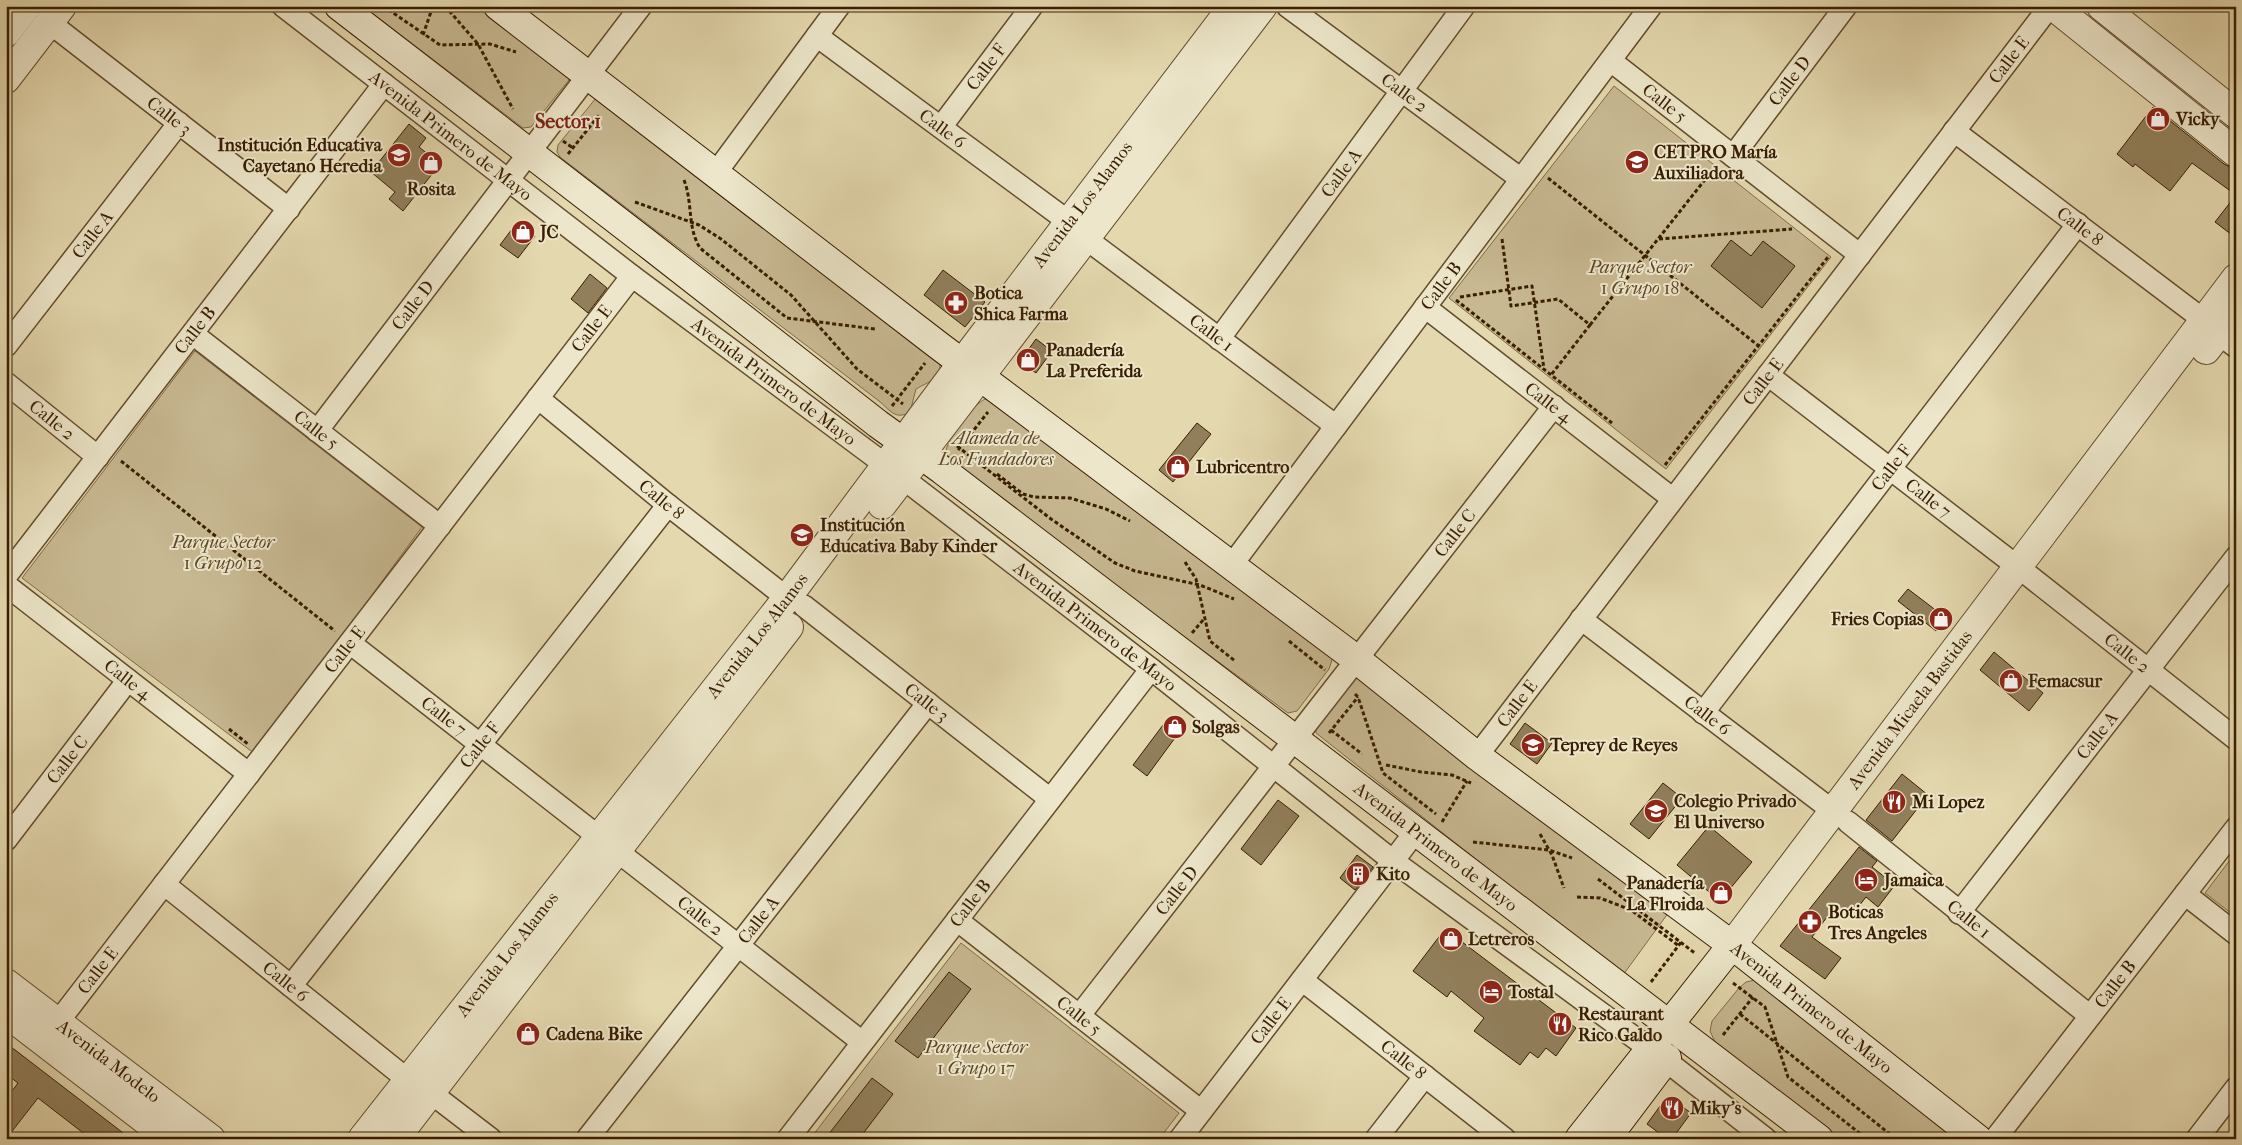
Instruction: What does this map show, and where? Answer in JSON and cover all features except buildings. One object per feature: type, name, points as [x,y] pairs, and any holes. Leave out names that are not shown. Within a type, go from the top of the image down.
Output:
[{"type":"main road","name":"Avenida Primero de Mayo","points":[[339,6],[537,144],[566,161],[654,248],[878,424],[922,455],[1303,745],[1430,831],[1637,999],[1820,1139]]},
{"type":"main road","name":"Avenida Primero de Mayo","points":[[498,6],[938,345],[1366,667],[1477,756],[1739,951],[1978,1139]]},
{"type":"main road","name":"Avenida Los Alamos","points":[[362,1139],[419,1087],[796,602],[894,472],[922,455],[945,436],[971,370],[1077,230],[1233,6]]},
{"type":"main road","name":"Avenida Los Alamos","points":[[1077,230],[1263,6]]},
{"type":"main road","points":[[2052,6],[2236,153]]},
{"type":"main road","points":[[2101,6],[2236,114]]},
{"type":"main road","points":[[6,79],[56,14]]},
{"type":"main road","name":"Avenida Micaela Bastidas","points":[[2220,334],[2236,278]]},
{"type":"main road","name":"Avenida Micaela Bastidas","points":[[1579,1139],[1657,1055],[1739,951],[2025,573],[2236,312]]},
{"type":"main road","name":"Avenida Modelo","points":[[6,983],[211,1139]]},
{"type":"main road","name":"Avenida Modelo","points":[[6,1013],[170,1139]]},
{"type":"main road","name":"Avenida Micaela Bastidas","points":[[1606,1139],[1657,1055]]},
{"type":"main road","name":"Avenida Los Alamos","points":[[395,1139],[419,1087]]},
{"type":"street","name":"Avenida Primero de Mayo","points":[[282,6],[632,276],[894,472],[1151,669],[1393,861],[1657,1055],[1766,1139]]},
{"type":"street","points":[[589,77],[641,6]]},
{"type":"street","points":[[715,174],[839,6]]},
{"type":"street","name":"Calle F","points":[[941,127],[1032,6]]},
{"type":"street","name":"Calle 2","points":[[1287,6],[1532,182]]},
{"type":"street","name":"Calle A","points":[[1218,338],[1464,6]]},
{"type":"street","name":"Calle B","points":[[1231,566],[1425,307],[1532,182],[1611,61],[1652,6]]},
{"type":"street","name":"Calle D","points":[[1724,162],[1846,6]]},
{"type":"street","name":"Calle E","points":[[1477,756],[1954,131],[2052,6]]},
{"type":"street","name":"Calle 3","points":[[56,14],[179,123],[289,209]]},
{"type":"street","name":"Calle 6","points":[[817,36],[1077,230]]},
{"type":"street","name":"Calle 5","points":[[1611,61],[1724,162],[1860,255]]},
{"type":"street","name":"Calle D","points":[[317,430],[589,77]]},
{"type":"street","name":"Calle B","points":[[6,576],[384,84]]},
{"type":"street","name":"Calle A","points":[[6,346],[179,123]]},
{"type":"street","name":"Calle 8","points":[[1954,131],[2220,334]]},
{"type":"street","name":"Calle F","points":[[1703,713],[2078,224]]},
{"type":"street","name":"Calle 1","points":[[1077,230],[1336,426]]},
{"type":"street","name":"Calle E","points":[[58,1022],[632,276]]},
{"type":"street","name":"Calle 4","points":[[1425,307],[1673,499]]},
{"type":"street","name":"Calle 5","points":[[192,334],[440,526]]},
{"type":"street","name":"Calle 7","points":[[1773,368],[1891,468],[2025,573]]},
{"type":"street","name":"Calle 2","points":[[6,383],[101,452]]},
{"type":"street","name":"Calle 8","points":[[538,398],[668,504],[796,602]]},
{"type":"street","name":"Calle C","points":[[1303,745],[1339,681],[1366,667],[1554,406]]},
{"type":"street","name":"Calle F","points":[[291,986],[668,504]]},
{"type":"street","name":"Calle A","points":[[1959,913],[2236,557]]},
{"type":"street","name":"Calle 2","points":[[2025,573],[2236,739]]},
{"type":"street","name":"Calle 4","points":[[6,585],[249,774]]},
{"type":"street","name":"Calle 3","points":[[796,602],[1050,799]]},
{"type":"street","name":"Calle 6","points":[[1581,619],[1840,817]]},
{"type":"street","name":"Calle 7","points":[[350,643],[608,844]]},
{"type":"street","name":"Calle B","points":[[788,1139],[1151,669]]},
{"type":"street","name":"Calle C","points":[[6,840],[128,680]]},
{"type":"street","name":"Calle A","points":[[587,1139],[928,703]]},
{"type":"street","name":"Calle D","points":[[1079,1016],[1272,765],[1303,745]]},
{"type":"street","name":"Calle 1","points":[[1840,817],[2090,1016]]},
{"type":"street","name":"Calle B","points":[[1995,1139],[2236,828]]},
{"type":"street","name":"Calle E","points":[[1180,1139],[1393,861],[1430,831]]},
{"type":"street","name":"Calle 2","points":[[608,844],[862,1042]]},
{"type":"street","name":"Calle 6","points":[[164,884],[419,1087]]},
{"type":"street","points":[[2184,894],[2236,934]]},
{"type":"street","name":"Calle 5","points":[[957,920],[1201,1111]]},
{"type":"street","name":"Calle 8","points":[[1302,980],[1505,1139]]},
{"type":"street","points":[[1376,1139],[1425,1076]]},
{"type":"street","points":[[419,1087],[491,1139]]},
{"type":"street","points":[[2196,1139],[2236,1088]]},
{"type":"path","points":[[383,6],[440,45],[490,44],[514,51],[521,56]]},
{"type":"path","points":[[423,35],[433,6]]},
{"type":"path","points":[[445,6],[478,44],[513,110],[537,144],[566,161],[615,96]]},
{"type":"path","points":[[1707,162],[1724,162]]},
{"type":"path","points":[[1537,392],[1658,239],[1724,162]]},
{"type":"path","points":[[1532,182],[1547,177],[1553,170]]},
{"type":"path","points":[[681,172],[688,190],[692,236],[700,248],[787,318],[877,329]]},
{"type":"path","points":[[1547,177],[1759,346],[1773,368]]},
{"type":"path","points":[[628,199],[691,222],[721,239],[791,296],[857,369],[1023,494],[1034,497],[1070,498],[1106,509],[1135,525]]},
{"type":"path","points":[[1785,223],[1800,235]]},
{"type":"path","points":[[1658,239],[1792,229]]},
{"type":"path","points":[[1495,244],[1501,236],[1511,306],[1558,299],[1590,325]]},
{"type":"path","points":[[1658,459],[1665,465],[1759,346],[1828,257],[1821,252]]},
{"type":"path","points":[[1453,298],[1532,286],[1544,369]]},
{"type":"path","points":[[1453,298],[1459,290]]},
{"type":"path","points":[[1453,298],[1620,429]]},
{"type":"path","points":[[878,424],[938,345]]},
{"type":"path","points":[[922,455],[1003,394]]},
{"type":"path","points":[[945,436],[1051,519],[1115,563],[1135,571],[1219,592],[1241,604]]},
{"type":"path","points":[[101,452],[350,643]]},
{"type":"path","points":[[1178,557],[1186,563],[1196,580],[1210,641],[1240,665]]},
{"type":"path","points":[[1285,638],[1358,697],[1383,773],[1430,831],[1467,781]]},
{"type":"path","points":[[1303,745],[1331,730],[1358,697],[1366,667]]},
{"type":"path","points":[[223,725],[255,749]]},
{"type":"path","points":[[1331,730],[1362,754]]},
{"type":"path","points":[[1386,765],[1421,772],[1452,775],[1475,786]]},
{"type":"path","points":[[1534,828],[1541,835],[1549,850],[1564,888]]},
{"type":"path","points":[[1467,838],[1475,844],[1549,850],[1573,858]]},
{"type":"path","points":[[1596,876],[1680,945]]},
{"type":"path","points":[[1576,897],[1600,898],[1631,910],[1645,918],[1765,1007],[1788,1077],[1867,1139]]},
{"type":"path","points":[[1637,999],[1698,921]]},
{"type":"path","points":[[1708,1053],[1771,976]]},
{"type":"path","points":[[1740,1014],[1896,1139]]},
{"type":"green space","points":[[363,6],[487,6],[569,73],[569,80],[531,127],[523,128]]},
{"type":"green space","name":"Parque Sector 1 Grupo 18","points":[[1614,86],[1831,257],[1666,469],[1449,298]]},
{"type":"green space","name":"Alameda de Los Fundadores","points":[[596,98],[940,363],[936,376],[916,389],[910,412],[900,415],[893,413],[560,157],[557,152],[558,145]]},
{"type":"green space","name":"Parque Sector 1 Grupo 12","points":[[195,351],[422,527],[255,754],[22,578]]},
{"type":"green space","name":"Alameda de Los Fundadores","points":[[985,399],[992,399],[1333,657],[1329,669],[1297,711],[1288,713],[955,468],[949,460],[946,451],[951,438],[974,408]]},
{"type":"green space","points":[[1357,674],[1669,912],[1623,975],[1316,733],[1316,724]]},
{"type":"green space","points":[[2236,852],[2236,917],[2205,893]]},
{"type":"green space","name":"Parque Sector 1 Grupo 17","points":[[961,943],[1179,1113],[1159,1139],[810,1139]]},
{"type":"green space","points":[[1755,980],[1962,1139],[1837,1139],[1715,1042],[1710,1031],[1712,1021],[1739,988],[1746,982]]},
{"type":"place","name":"Vicky","points":[[2158,119]]},
{"type":"place","name":"Institución Educativa Cayetano Heredia","points":[[399,155]]},
{"type":"place","name":"CETPRO María Auxiliadora","points":[[1637,162]]},
{"type":"place","name":"Rosita","points":[[431,163]]},
{"type":"place","name":"JC","points":[[523,232]]},
{"type":"place","name":"Botica Shica Farma","points":[[956,303]]},
{"type":"place","name":"Panadería La Preferida","points":[[1028,360]]},
{"type":"place","name":"Lubricentro","points":[[1178,467]]},
{"type":"place","name":"Institución Educativa Baby Kinder","points":[[802,535]]},
{"type":"place","name":"Fries Copias","points":[[1941,619]]},
{"type":"place","name":"Femacsur","points":[[2011,681]]},
{"type":"place","name":"Solgas","points":[[1175,727]]},
{"type":"place","name":"Teprey de Reyes","points":[[1533,745]]},
{"type":"place","name":"Mi Lopez","points":[[1894,802]]},
{"type":"place","name":"Colegio Privado El Universo","points":[[1656,811]]},
{"type":"place","name":"Kito","points":[[1358,874]]},
{"type":"place","name":"Jamaica","points":[[1866,880]]},
{"type":"place","name":"Panadería La Flroida","points":[[1721,893]]},
{"type":"place","name":"Boticas Tres Angeles","points":[[1810,922]]},
{"type":"place","name":"Letreros","points":[[1451,939]]},
{"type":"place","name":"Tostal","points":[[1491,992]]},
{"type":"place","name":"Restaurant Rico Galdo","points":[[1560,1024]]},
{"type":"place","name":"Cadena Bike","points":[[528,1034]]},
{"type":"place","name":"Miky's","points":[[1672,1108]]},
{"type":"district","name":"Sector 1","points":[[568,121]]}]
